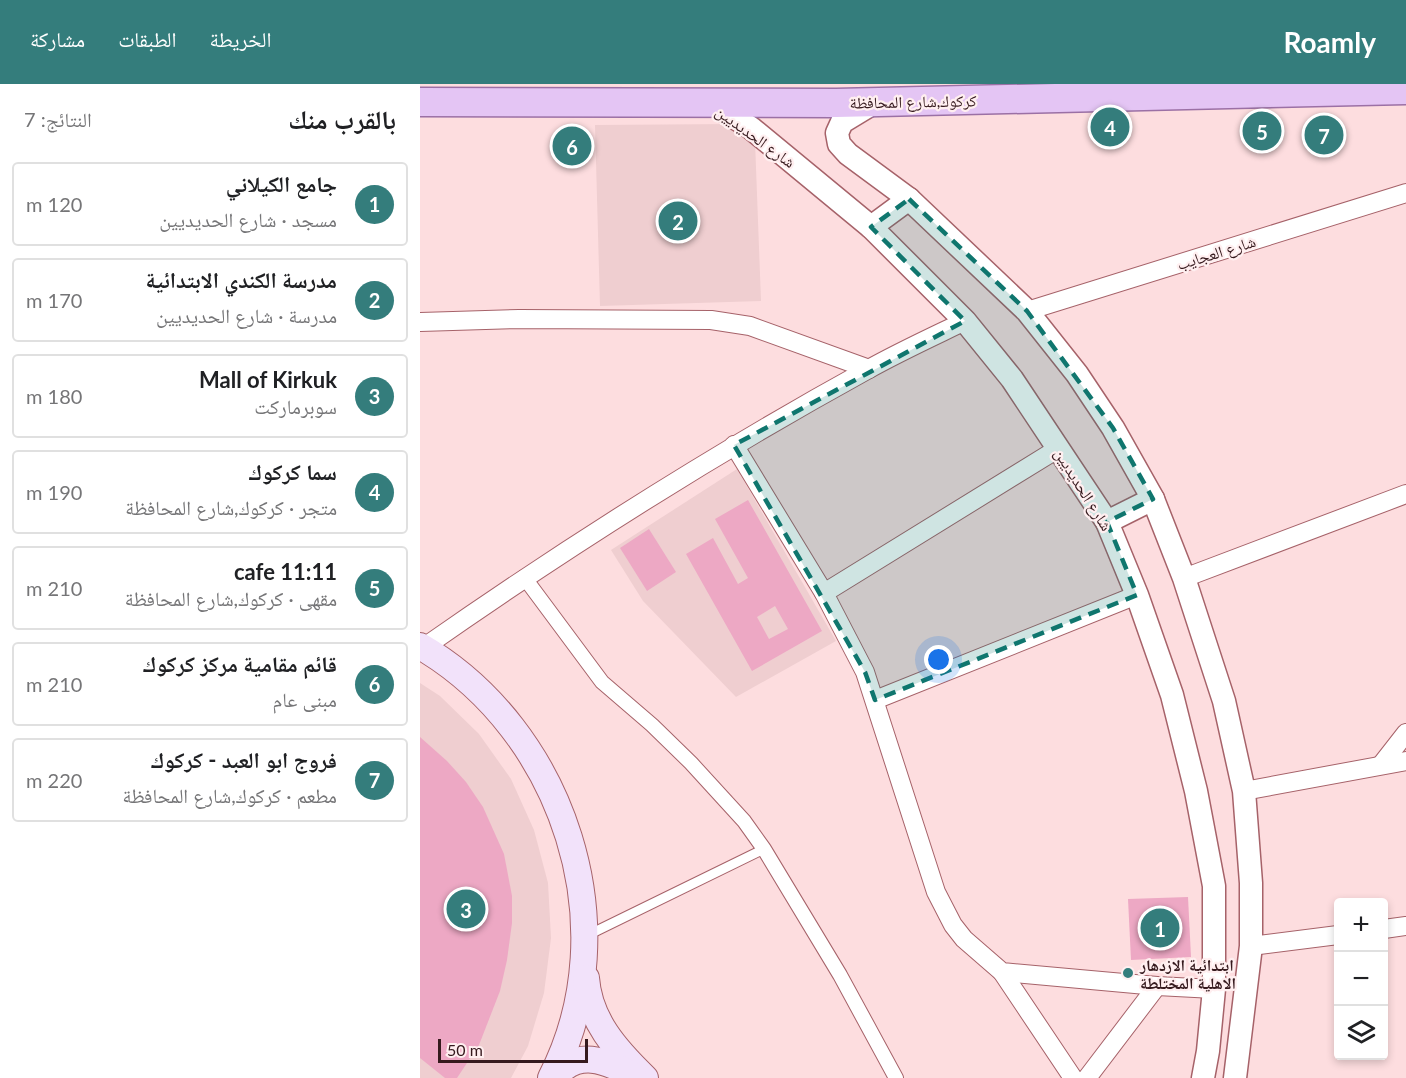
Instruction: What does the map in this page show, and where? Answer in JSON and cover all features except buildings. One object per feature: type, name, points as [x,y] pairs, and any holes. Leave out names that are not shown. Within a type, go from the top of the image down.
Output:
[{"type":"main road","name":"كركوك,شارع المحافظة","points":[[420,102],[875,102],[1406,90]]},
{"type":"main road","points":[[421,647],[454,669],[509,723],[532,754],[550,788],[565,823],[582,898],[586,983],[601,1028],[622,1056],[645,1078]]},
{"type":"main road","points":[[553,1078],[575,1014],[584,944]]},
{"type":"main road","points":[[553,1078],[568,1065],[590,1059],[600,1059],[636,1078]]},
{"type":"street","points":[[1274,92],[1406,103]]},
{"type":"street","name":"شارع الحديديين","points":[[710,102],[751,128],[872,228],[965,321],[1012,379],[1107,522],[1137,595],[1173,695],[1196,791],[1214,886],[1214,989],[1203,1078]]},
{"type":"street","points":[[875,102],[842,122],[837,133],[839,144],[848,154],[909,199],[1027,311],[1077,374],[1107,419],[1153,499],[1184,578],[1224,701],[1244,791],[1251,883],[1251,946],[1235,1078]]},
{"type":"street","name":"شارع العجايب","points":[[1027,311],[1406,193]]},
{"type":"street","points":[[872,228],[909,199]]},
{"type":"street","points":[[420,322],[519,319],[711,320],[750,326],[869,369]]},
{"type":"street","points":[[421,647],[524,577],[734,445],[869,369],[965,321]]},
{"type":"street","points":[[734,445],[824,593],[865,672],[936,892],[953,925],[964,939],[1002,972],[1072,1078]]},
{"type":"street","points":[[824,593],[1059,448]]},
{"type":"street","points":[[1184,578],[1406,494]]},
{"type":"street","points":[[1107,522],[1153,499]]},
{"type":"street","points":[[524,577],[602,682],[652,725],[744,821],[764,849],[840,975],[896,1078]]},
{"type":"street","points":[[875,700],[1137,595]]},
{"type":"street","points":[[1381,765],[1406,734]]},
{"type":"street","points":[[1244,791],[1406,760]]},
{"type":"street","points":[[1214,886],[1251,883]]},
{"type":"street","points":[[1388,929],[1406,927]]},
{"type":"street","points":[[1251,946],[1334,936]]},
{"type":"street","points":[[1002,972],[1214,989]]},
{"type":"street","points":[[1087,1078],[1157,986]]},
{"type":"lane","points":[[584,944],[764,849]]},
{"type":"highlighted area","points":[[909,199],[1027,311],[1113,428],[1153,499],[1107,522],[1137,595],[875,700],[865,672],[734,445],[965,321],[871,227]]},
{"type":"shaded area","points":[[733,124],[755,141],[761,301],[600,306],[595,125]]},
{"type":"shaded area","points":[[737,469],[836,641],[736,697],[643,601],[611,550]]},
{"type":"shaded area","points":[[420,683],[440,696],[479,734],[511,779],[534,830],[548,883],[551,938],[544,993],[528,1046],[511,1078],[420,1078]]},
{"type":"place","name":"سما كركوك","points":[[1110,127]]},
{"type":"place","name":"11:11 cafe","points":[[1262,131]]},
{"type":"place","name":"فروج ابو العبد - كركوك","points":[[1324,135]]},
{"type":"place","name":"قائم مقامية مركز كركوك","points":[[572,146]]},
{"type":"place","name":"مدرسة الكندي الابتدائية","points":[[678,221]]},
{"type":"place","name":"Mall of Kirkuk","points":[[466,909]]},
{"type":"place","name":"جامع الكيلاني","points":[[1160,928]]},
{"type":"place","name":"ابتدائية الازدهار الاهلية المختلطة","points":[[1128,973]]}]
